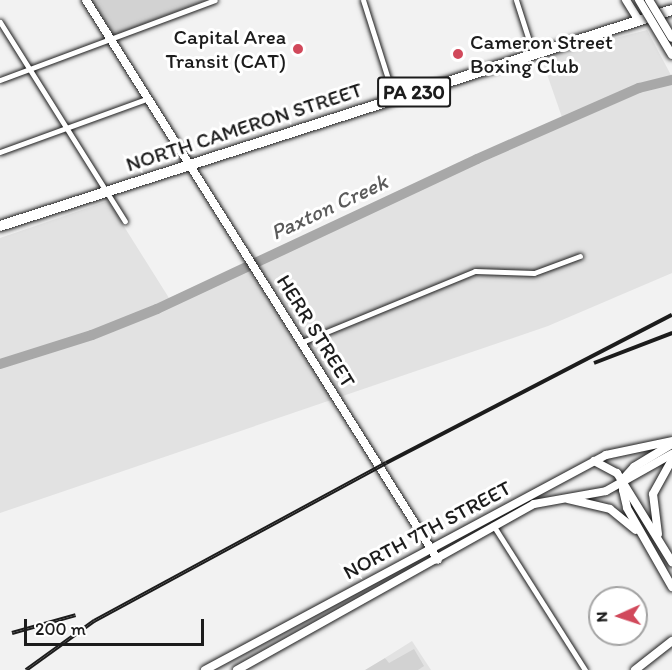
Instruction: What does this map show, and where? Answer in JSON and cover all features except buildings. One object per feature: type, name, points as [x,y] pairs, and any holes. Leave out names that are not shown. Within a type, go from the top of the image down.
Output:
[{"type":"highway","name":"NORTH CAMERON STREET","points":[[1,224],[191,166],[394,98],[672,10]]},
{"type":"main road","name":"HERR STREET","points":[[86,0],[438,560]]},
{"type":"main road","points":[[626,0],[639,21]]},
{"type":"main road","points":[[639,0],[672,55]]},
{"type":"main road","points":[[649,0],[672,39]]},
{"type":"main road","points":[[672,442],[634,466],[623,483],[627,508],[672,587]]},
{"type":"main road","name":"NORTH 7TH STREET","points":[[206,670],[430,547],[594,461],[613,452],[672,442]]},
{"type":"main road","name":"NORTH 7TH STREET","points":[[237,670],[438,560],[493,525],[542,500],[606,491],[672,454]]},
{"type":"main road","points":[[661,543],[654,520],[653,494],[672,460]]},
{"type":"main road","points":[[594,461],[613,468],[672,562]]},
{"type":"main road","points":[[542,500],[562,499],[600,505],[625,520],[644,540]]},
{"type":"main road","points":[[635,670],[672,641]]},
{"type":"street","points":[[0,80],[215,0]]},
{"type":"street","points":[[363,0],[394,98]]},
{"type":"street","points":[[516,0],[533,53]]},
{"type":"street","points":[[0,22],[125,221]]},
{"type":"street","points":[[0,152],[149,98]]},
{"type":"street","points":[[302,342],[475,271],[534,273],[580,256]]},
{"type":"street","points":[[493,525],[585,670]]},
{"type":"shaded area","points":[[91,0],[207,0],[114,35]]},
{"type":"shaded area","points":[[647,30],[672,77],[672,273],[548,326],[0,513],[0,238],[108,201],[169,298],[564,123],[541,57]]},
{"type":"shaded area","points":[[412,641],[431,670],[392,670],[385,658]]},
{"type":"shaded area","points":[[414,649],[424,666],[418,670],[365,670],[385,658],[389,663]]},
{"type":"waterway","name":"Paxton Creek","points":[[0,364],[92,335],[157,309],[477,159],[639,88],[672,80]]},
{"type":"railway","points":[[26,670],[94,621],[386,463],[672,315]]},
{"type":"railway","points":[[594,363],[672,333]]},
{"type":"railway","points":[[12,633],[76,615]]},
{"type":"place","name":"Capital Area Transit (CAT)","points":[[298,49]]},
{"type":"place","name":"Cameron Street Boxing Club","points":[[458,54]]}]
